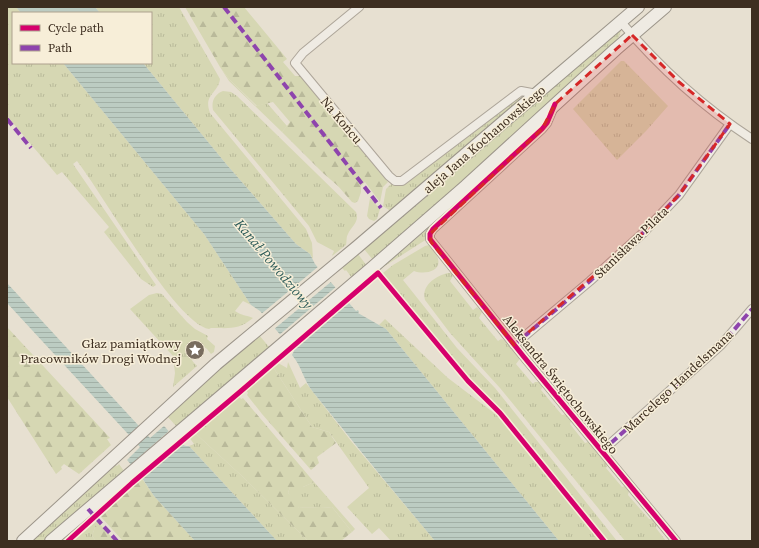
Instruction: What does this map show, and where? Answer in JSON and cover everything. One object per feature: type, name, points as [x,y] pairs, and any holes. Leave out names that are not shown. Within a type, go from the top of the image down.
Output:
[{"type":"main road","name":"aleja Jana Kochanowskiego","points":[[51,541],[356,282],[466,186],[555,104],[665,7]]},
{"type":"main road","name":"aleja Jana Kochanowskiego","points":[[23,541],[220,362],[537,94],[636,8]]},
{"type":"street","name":"Na Końcu","points":[[359,7],[303,53],[296,63],[389,176],[395,181],[402,181],[521,91],[537,94]]},
{"type":"street","points":[[621,22],[679,82],[730,124],[752,138]]},
{"type":"street","name":"aleja Jana Kochanowskiego","points":[[432,241],[430,234],[433,229],[542,129],[547,123],[555,104]]},
{"type":"street","name":"Stanisława Pilata","points":[[514,345],[590,281],[643,233],[679,195],[730,124]]},
{"type":"street","name":"Aleksandra Świętochowskiego","points":[[432,241],[514,345],[676,541]]},
{"type":"street","name":"Marcelego Handelsmana","points":[[602,452],[721,345],[752,309]]},
{"type":"highlighted area","points":[[632,35],[679,82],[730,124],[679,195],[643,233],[514,345],[431,242],[430,234],[542,129],[555,104]]},
{"type":"green space","points":[[7,7],[16,7],[20,12],[12,12],[12,64],[64,64],[204,234],[251,305],[243,301],[235,311],[253,318],[243,325],[229,328],[209,329],[195,322],[178,305],[159,282],[77,161],[73,164],[156,285],[153,287],[141,279],[104,232],[109,227],[62,172],[57,175],[7,116]]},
{"type":"green space","points":[[95,7],[179,7],[220,79],[217,88],[208,102],[210,113],[306,229],[312,243],[313,259],[310,254],[296,244],[227,165],[144,64],[152,64],[152,12],[99,12]]},
{"type":"green space","points":[[185,7],[244,7],[287,59],[283,62],[295,76],[300,76],[388,182],[383,187],[380,202],[365,182],[361,186],[358,201],[355,203],[352,202],[338,186],[282,132],[290,122],[273,102],[257,106],[229,79],[220,67]]},
{"type":"green space","points":[[618,31],[621,31],[617,41],[509,140],[373,260],[364,249]]},
{"type":"green space","points":[[621,61],[624,61],[668,106],[617,160],[573,109]]},
{"type":"green space","points":[[220,67],[229,79],[256,106],[267,103],[287,126],[282,132],[229,81]]},
{"type":"green space","points":[[223,91],[231,92],[237,96],[356,212],[357,219],[347,235],[346,245],[332,256],[334,251],[317,242],[309,226],[213,110],[214,98]]},
{"type":"green space","points":[[518,97],[521,98],[521,101],[392,212],[383,206],[386,189],[392,183],[407,183]]},
{"type":"green space","points":[[370,198],[380,209],[377,219],[374,221],[369,219],[367,216]]},
{"type":"green space","points":[[431,226],[427,239],[380,269]]},
{"type":"green space","points":[[429,245],[437,256],[438,266],[432,271],[428,272],[423,273],[414,271],[403,280],[457,348],[495,388],[617,541],[606,541],[501,412],[467,376],[385,278],[383,273],[393,265]]},
{"type":"green space","points":[[358,254],[367,266],[352,278],[346,270],[345,271],[342,268]]},
{"type":"green space","points":[[451,273],[453,276],[450,281],[473,310],[477,307],[482,312],[479,318],[498,341],[501,339],[504,340],[519,357],[516,364],[533,384],[535,382],[539,382],[543,386],[541,390],[562,415],[566,414],[571,421],[570,424],[585,443],[588,442],[608,465],[606,468],[622,487],[625,486],[629,491],[628,495],[649,519],[652,519],[657,525],[656,528],[666,541],[625,541],[500,388],[450,333],[425,300],[424,295],[430,282],[443,274]]},
{"type":"green space","points":[[157,293],[162,294],[195,329],[208,336],[207,339],[215,346],[214,352],[211,354],[201,345],[192,349],[190,355],[197,366],[173,387],[175,373],[173,356],[130,309],[149,295]]},
{"type":"green space","points":[[385,319],[448,378],[498,416],[600,541],[559,541],[386,329],[379,325]]},
{"type":"green space","points":[[7,327],[110,438],[107,439],[111,445],[79,474],[64,464],[61,467],[62,469],[56,474],[7,397]]},
{"type":"green space","points":[[259,335],[270,348],[177,427],[167,416],[207,379]]},
{"type":"green space","points":[[288,362],[300,388],[306,383],[351,441],[435,541],[391,541],[379,528],[372,534],[347,507],[369,488],[329,432],[312,427],[273,367],[278,363],[287,368]]},
{"type":"green space","points":[[273,367],[312,427],[329,432],[336,443],[317,457],[319,463],[311,470],[247,395],[248,393],[246,390]]},
{"type":"green space","points":[[239,396],[241,399],[243,398],[314,482],[303,487],[290,487],[288,493],[297,500],[299,508],[332,507],[352,532],[341,541],[308,541],[242,476],[195,433]]},
{"type":"green space","points":[[195,433],[242,476],[308,541],[277,541],[189,446],[194,444],[189,437]]},
{"type":"green space","points":[[114,464],[117,466],[119,464],[124,471],[124,474],[44,541],[31,541]]},
{"type":"green space","points":[[141,477],[154,496],[195,541],[123,541],[101,517]]},
{"type":"green space","points":[[314,482],[355,529],[352,532],[332,507],[299,508],[288,493],[290,487],[303,487]]},
{"type":"green space","points":[[97,521],[92,536],[96,541],[73,541]]},
{"type":"green space","points":[[97,521],[115,541],[96,541],[92,536]]},
{"type":"water","points":[[16,7],[95,7],[99,12],[20,12]]},
{"type":"water","name":"Kanał Powodziowy","points":[[64,64],[144,64],[227,165],[296,244],[310,254],[315,264],[356,311],[358,310],[358,313],[386,329],[559,541],[435,541],[313,392],[292,355],[294,351],[260,311],[251,305],[204,234]]},
{"type":"water","points":[[7,283],[150,438],[164,426],[175,439],[185,446],[189,446],[277,541],[195,541],[154,496],[140,475],[127,460],[140,447],[7,303]]},
{"type":"pier","points":[[319,266],[332,281],[273,330],[260,315]]},
{"type":"pier","points":[[337,286],[350,301],[291,351],[278,336]]},
{"type":"pier","points":[[170,430],[182,443],[140,479],[129,466]]},
{"type":"marked path","points":[[224,7],[381,208]]},
{"type":"marked path","points":[[7,119],[31,148]]},
{"type":"marked path","points":[[514,345],[590,281],[643,233],[679,195],[730,124]]},
{"type":"marked path","points":[[602,451],[721,345],[752,309]]},
{"type":"marked path","points":[[88,509],[117,541]]},
{"type":"cycle path","points":[[555,104],[547,123],[542,129],[433,229],[430,234],[430,239],[524,357],[676,541]]},
{"type":"cycle path","points":[[68,541],[132,483],[378,273],[468,381],[500,413],[604,541]]},
{"type":"place","name":"Głaz pamiątkowy Pracowników Drogi Wodnej","points":[[195,350]]}]
